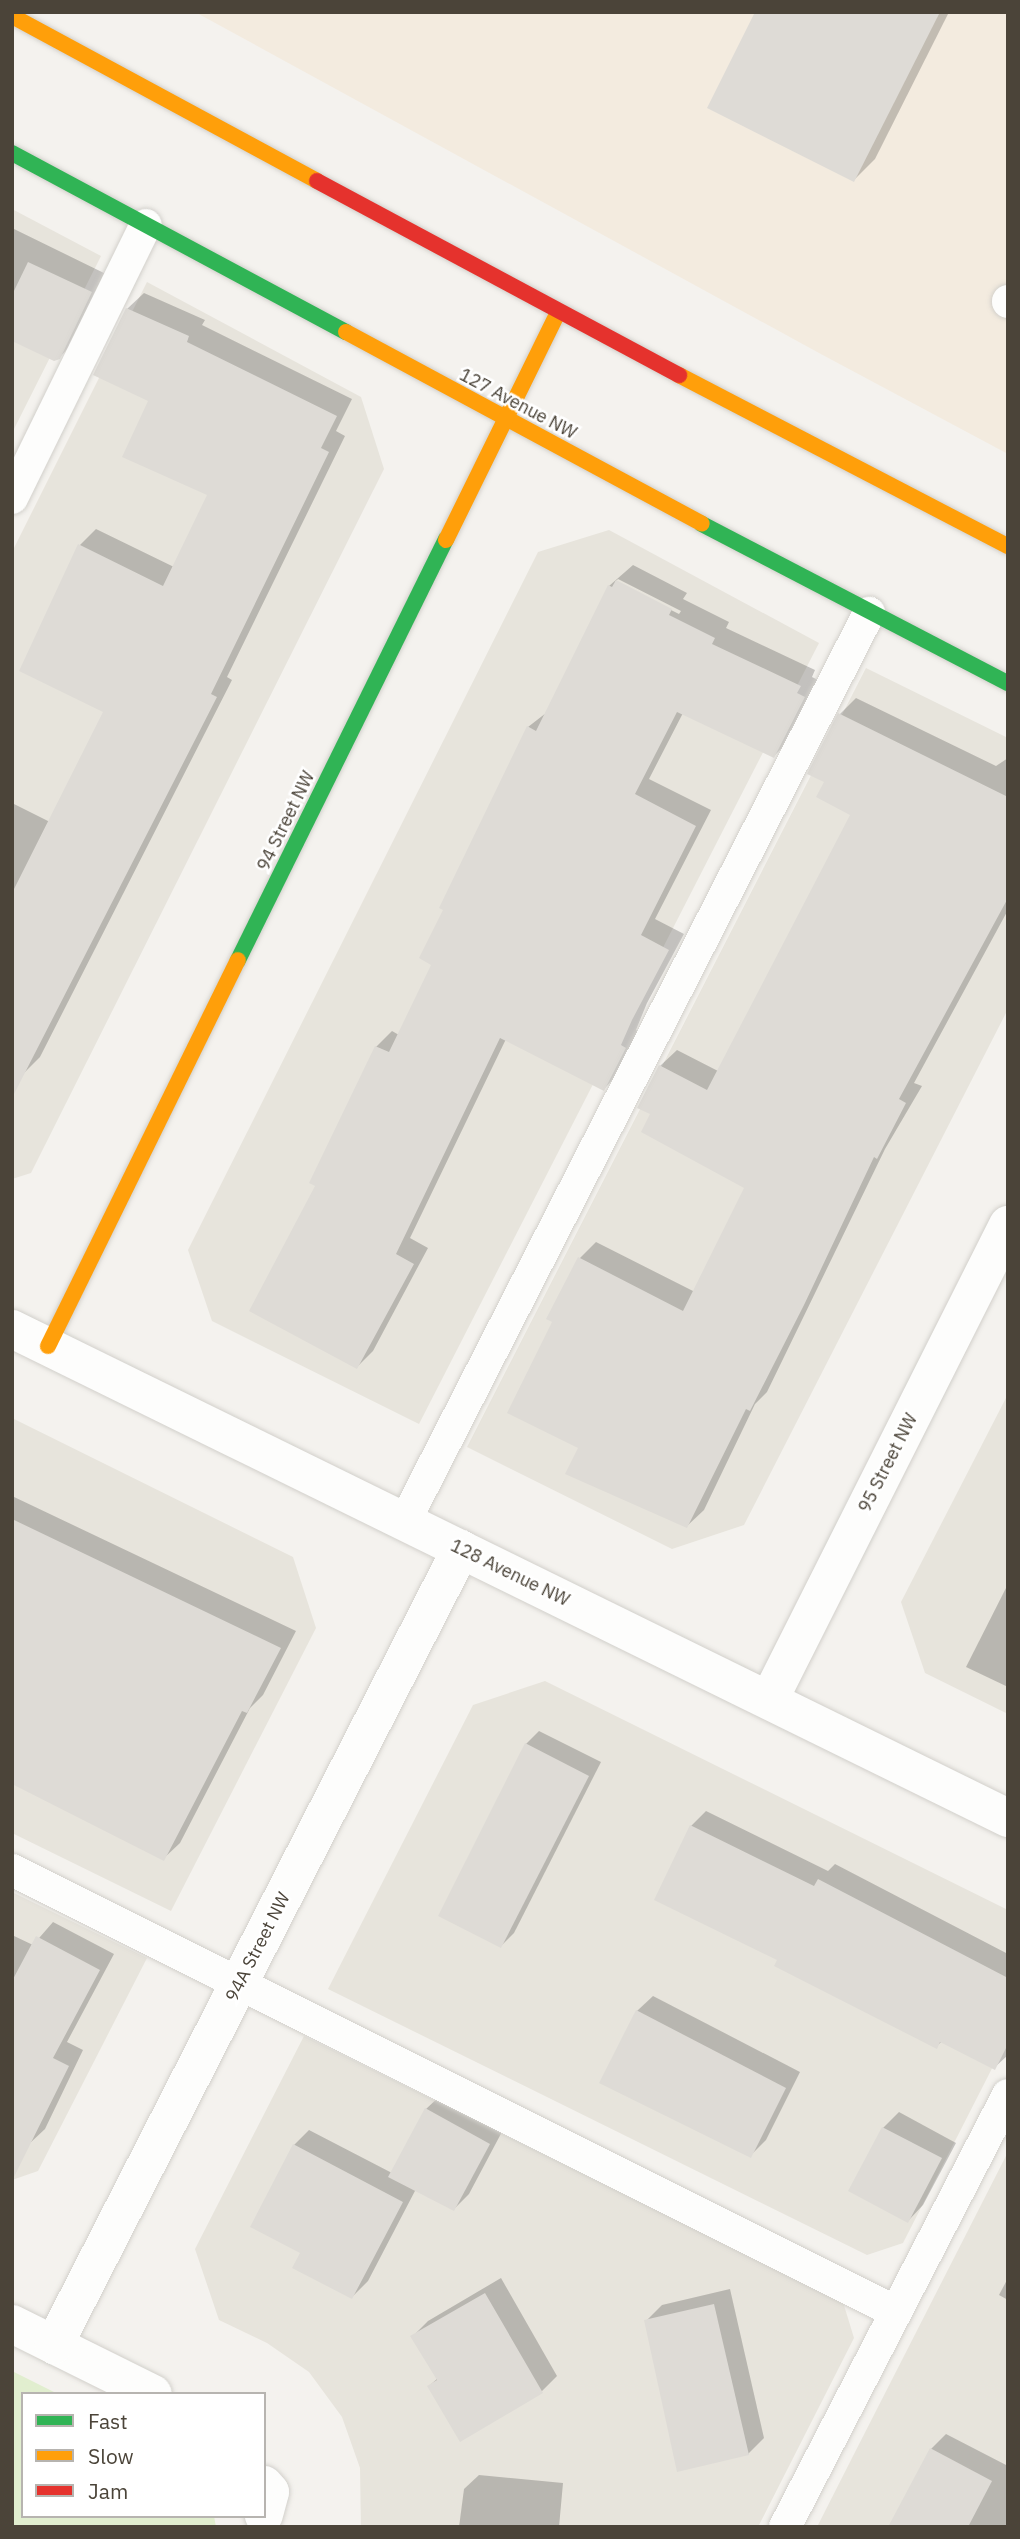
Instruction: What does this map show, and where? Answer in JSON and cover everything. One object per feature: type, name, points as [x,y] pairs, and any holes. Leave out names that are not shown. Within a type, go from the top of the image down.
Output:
[{"type":"street","points":[[12,16],[558,312],[1008,546]]},
{"type":"street","name":"127 Avenue NW","points":[[12,153],[869,613],[1008,682]]},
{"type":"street","name":"94 Street NW","points":[[48,1346],[558,312]]},
{"type":"street","name":"95 Street NW","points":[[769,1700],[1008,1225]]},
{"type":"street","name":"128 Avenue NW","points":[[12,1328],[1008,1818]]},
{"type":"street","name":"94A Street NW","points":[[54,2345],[461,1549]]},
{"type":"street","points":[[12,2324],[149,2392]]},
{"type":"lane","points":[[12,498],[146,225]]},
{"type":"lane","points":[[405,1521],[869,613]]},
{"type":"lane","points":[[12,1870],[894,2311]]},
{"type":"lane","points":[[785,2527],[894,2311],[1008,2095]]},
{"type":"shaded area","points":[[195,12],[1008,12],[1008,454],[819,353]]},
{"type":"shaded area","points":[[12,209],[101,256],[12,433]]},
{"type":"shaded area","points":[[147,282],[361,397],[384,469],[31,1173],[12,1179],[12,552]]},
{"type":"shaded area","points":[[609,530],[819,643],[419,1424],[212,1321],[188,1250],[538,552]]},
{"type":"shaded area","points":[[866,668],[1008,738],[1008,1009],[744,1525],[672,1549],[467,1447]]},
{"type":"shaded area","points":[[1008,1394],[1008,1714],[925,1673],[901,1602]]},
{"type":"shaded area","points":[[12,1418],[293,1557],[316,1628],[171,1911],[12,1833]]},
{"type":"shaded area","points":[[545,1681],[1008,1910],[1008,2037],[903,2243],[867,2255],[328,1989],[473,1705]]},
{"type":"shaded area","points":[[12,1892],[147,1958],[38,2171],[12,2180]]},
{"type":"shaded area","points":[[304,2036],[843,2302],[854,2338],[758,2527],[361,2527],[360,2468],[342,2417],[309,2372],[267,2343],[219,2320],[195,2249]]},
{"type":"shaded area","points":[[1008,2152],[1008,2527],[817,2527],[851,2460]]},
{"type":"green space","points":[[12,2371],[54,2392],[21,2392],[21,2518],[214,2518],[216,2527],[12,2527]]},
{"type":"building","points":[[755,12],[940,12],[854,182],[707,108]]},
{"type":"building","points":[[28,262],[92,292],[60,359],[54,361],[12,341],[12,295]]},
{"type":"building","points":[[126,308],[189,336],[187,342],[337,416],[321,448],[329,452],[211,694],[217,697],[12,1098],[12,893],[103,712],[19,671],[78,544],[163,586],[207,495],[122,457],[148,401],[93,375]]},
{"type":"building","points":[[616,580],[672,609],[669,615],[715,638],[712,644],[801,686],[797,693],[805,697],[774,758],[677,712],[635,794],[696,826],[641,935],[669,950],[621,1045],[626,1048],[604,1091],[500,1038],[396,1254],[414,1264],[357,1369],[249,1311],[315,1186],[309,1183],[375,1046],[389,1052],[431,965],[419,958],[443,910],[439,908],[527,726],[536,731],[608,585],[612,587]]},
{"type":"building","points":[[838,713],[1008,797],[1008,898],[899,1099],[906,1103],[877,1159],[874,1157],[804,1305],[750,1411],[746,1409],[687,1528],[565,1474],[578,1448],[507,1413],[552,1322],[546,1319],[578,1257],[683,1311],[744,1188],[641,1132],[650,1114],[637,1108],[659,1065],[707,1090],[850,815],[816,797],[824,782],[807,774]]},
{"type":"building","points":[[12,1519],[281,1648],[247,1713],[242,1711],[164,1861],[12,1784]]},
{"type":"building","points":[[525,1743],[589,1776],[501,1948],[438,1916]]},
{"type":"building","points":[[690,1825],[814,1886],[818,1879],[1008,1978],[1008,2044],[995,2070],[940,2042],[937,2049],[774,1966],[777,1960],[654,1900]]},
{"type":"building","points":[[36,1936],[100,1970],[53,2058],[69,2066],[12,2181],[12,1981]]},
{"type":"building","points":[[636,2010],[786,2088],[751,2158],[599,2083]]},
{"type":"building","points":[[425,2108],[490,2144],[454,2211],[388,2177]]},
{"type":"building","points":[[882,2127],[942,2158],[908,2223],[848,2191]]},
{"type":"building","points":[[293,2144],[403,2202],[352,2299],[292,2268],[300,2253],[250,2227]]},
{"type":"building","points":[[485,2293],[543,2393],[460,2442],[427,2386],[437,2380],[410,2336]]},
{"type":"building","points":[[714,2304],[749,2455],[677,2472],[644,2320]]},
{"type":"building","points":[[930,2448],[992,2481],[968,2527],[888,2527]]},
{"type":"traffic: fast","points":[[12,153],[346,332]]},
{"type":"traffic: fast","points":[[702,524],[1008,683]]},
{"type":"traffic: fast","points":[[238,960],[446,540]]},
{"type":"traffic: slow","points":[[12,16],[317,181]]},
{"type":"traffic: slow","points":[[446,540],[558,312]]},
{"type":"traffic: slow","points":[[346,332],[702,524]]},
{"type":"traffic: slow","points":[[679,375],[1008,546]]},
{"type":"traffic: slow","points":[[48,1346],[238,960]]},
{"type":"traffic: jam","points":[[317,181],[679,375]]}]
